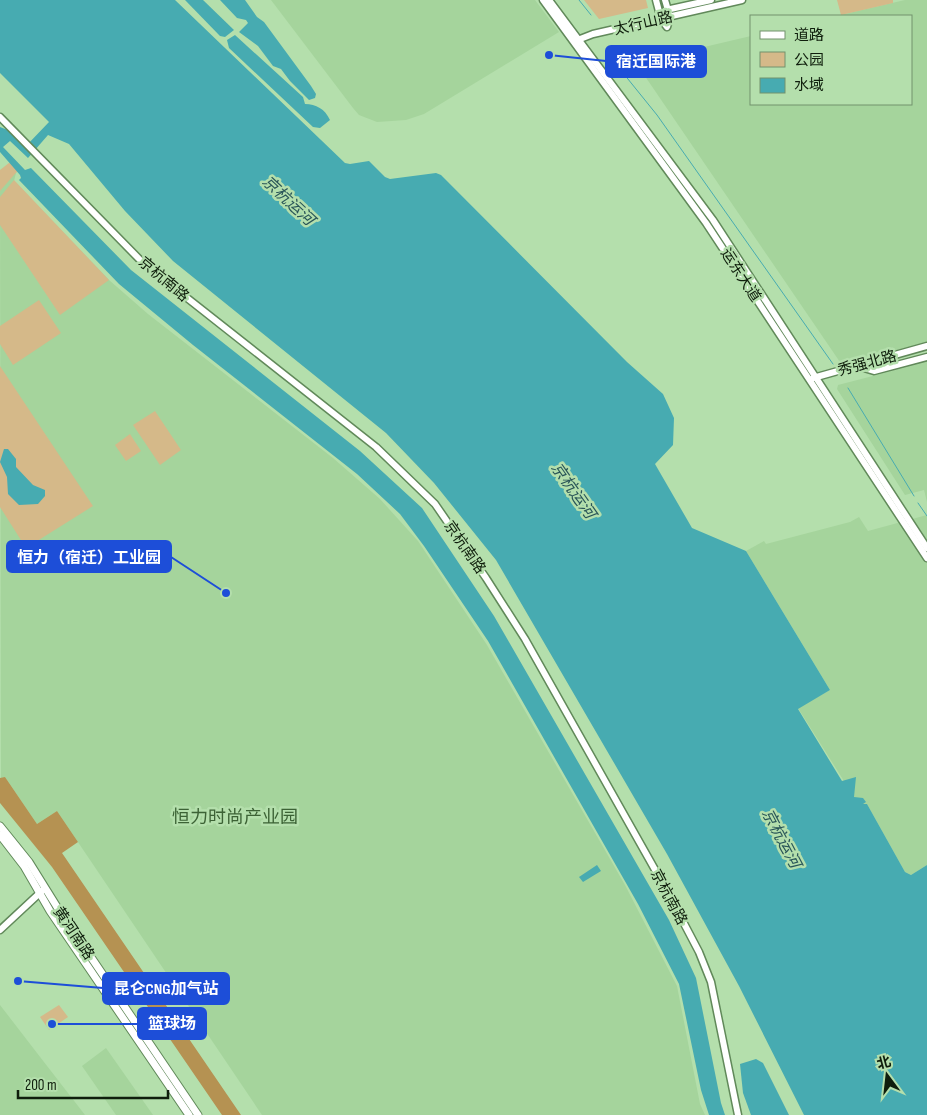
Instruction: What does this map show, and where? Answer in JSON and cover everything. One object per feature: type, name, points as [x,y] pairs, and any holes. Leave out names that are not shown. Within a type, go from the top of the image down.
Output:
[{"type":"main road","name":"黄河南路","points":[[0,826],[43,890],[50,911],[189,1115]]},
{"type":"main road","name":"黄河南路","points":[[0,835],[57,907],[198,1115]]},
{"type":"street","name":"运东大道","points":[[543,0],[576,40]]},
{"type":"street","name":"运东大道","points":[[549,0],[706,223],[927,548]]},
{"type":"street","points":[[656,0],[660,15],[667,27],[669,13],[665,0]]},
{"type":"street","name":"太行山路","points":[[669,13],[711,0]]},
{"type":"street","name":"太行山路","points":[[576,40],[660,15],[742,0]]},
{"type":"street","name":"京杭南路","points":[[0,117],[144,264],[376,447],[434,504],[486,578],[525,639],[667,891],[699,952],[711,982],[738,1115]]},
{"type":"street","name":"秀强北路","points":[[813,381],[927,346]]},
{"type":"street","name":"秀强北路","points":[[813,381],[927,351]]},
{"type":"street","points":[[864,368],[874,371],[927,357]]},
{"type":"street","name":"运东大道","points":[[813,381],[927,558]]},
{"type":"street","points":[[0,930],[43,890]]},
{"type":"shaded area","points":[[271,0],[535,0],[559,32],[424,114],[406,120],[377,122],[359,115]]},
{"type":"shaded area","points":[[905,0],[927,0],[927,342],[842,365],[636,63],[750,36],[750,105],[912,105],[912,15],[840,15]]},
{"type":"shaded area","points":[[21,167],[16,173],[14,181],[109,280],[148,314],[333,458],[380,499],[418,541],[487,645],[625,885],[677,986],[700,1104],[705,1115],[262,1115],[57,811],[37,824],[5,777],[1,780],[0,170]]},
{"type":"shaded area","points":[[927,362],[927,502],[924,490],[905,495],[837,389],[838,385]]},
{"type":"shaded area","points":[[927,515],[927,865],[911,875],[905,872],[867,804],[864,806],[854,797],[798,708],[830,690],[746,551],[764,541],[766,544],[850,522],[859,517],[868,531]]},
{"type":"shaded area","points":[[5,777],[37,824],[57,811],[78,842],[62,853],[241,1115],[222,1115],[52,867],[0,803],[0,778]]},
{"type":"shaded area","points":[[0,1005],[37,1053],[85,1115],[0,1115]]},
{"type":"shaded area","points":[[106,1048],[153,1115],[116,1115],[82,1066]]},
{"type":"green space","points":[[584,0],[646,0],[648,8],[599,19]]},
{"type":"green space","points":[[837,0],[893,0],[893,3],[841,15]]},
{"type":"green space","points":[[14,159],[21,167],[0,191],[0,170]]},
{"type":"green space","points":[[14,180],[109,280],[60,315],[0,225],[0,197]]},
{"type":"green space","points":[[39,300],[61,333],[13,365],[0,344],[0,326]]},
{"type":"green space","points":[[0,366],[93,506],[26,548],[0,507]]},
{"type":"green space","points":[[155,411],[181,450],[160,465],[133,425]]},
{"type":"green space","points":[[130,434],[141,451],[126,461],[115,445]]},
{"type":"green space","points":[[59,1005],[68,1017],[49,1030],[40,1017]]},
{"type":"water","name":"京杭运河","points":[[0,0],[175,0],[345,163],[369,161],[385,177],[390,179],[436,173],[441,175],[627,362],[663,394],[674,418],[673,445],[655,464],[692,528],[746,551],[830,690],[798,709],[842,781],[856,777],[854,797],[863,798],[866,802],[863,804],[867,804],[905,872],[911,875],[927,865],[927,1115],[804,1115],[739,986],[667,854],[496,560],[434,483],[386,433],[173,261],[125,211],[69,144],[48,135],[28,158],[10,141],[3,147],[25,170],[31,168],[131,270],[360,451],[422,508],[494,616],[669,920],[696,978],[725,1115],[709,1115],[701,1090],[679,984],[638,904],[488,641],[424,546],[400,514],[357,474],[193,345],[119,284],[19,180],[21,178],[20,175],[0,152],[0,127],[13,132],[26,146],[49,122],[0,73]]},
{"type":"water","points":[[185,0],[203,0],[234,30],[225,37],[220,36]]},
{"type":"water","points":[[220,0],[245,0],[257,17],[264,22],[311,86],[316,94],[315,98],[309,100],[281,69],[273,66],[258,46],[239,32],[248,23],[246,20],[237,18]]},
{"type":"water","points":[[235,35],[303,97],[305,104],[320,108],[330,120],[320,128],[313,127],[229,48],[227,40]]},
{"type":"water","points":[[4,449],[8,449],[16,459],[16,467],[33,485],[45,490],[45,496],[38,504],[19,505],[8,494],[7,477],[0,462]]},
{"type":"water","points":[[597,865],[601,871],[583,882],[579,877]]},
{"type":"water","points":[[756,1059],[763,1063],[789,1115],[751,1115],[743,1093],[740,1064]]},
{"type":"waterway","points":[[579,0],[591,15]]},
{"type":"waterway","points":[[615,63],[657,115],[833,364]]},
{"type":"waterway","points":[[848,388],[914,496]]},
{"type":"waterway","points":[[918,503],[927,516]]},
{"type":"place","name":"宿迁国际港","points":[[549,55]]},
{"type":"place","name":"恒力（宿迁）工业园","points":[[226,593]]},
{"type":"place","name":"昆仑CNG加气站","points":[[18,981]]},
{"type":"place","name":"篮球场","points":[[52,1024]]},
{"type":"district","name":"恒力时尚产业园","points":[[235,817]]}]
